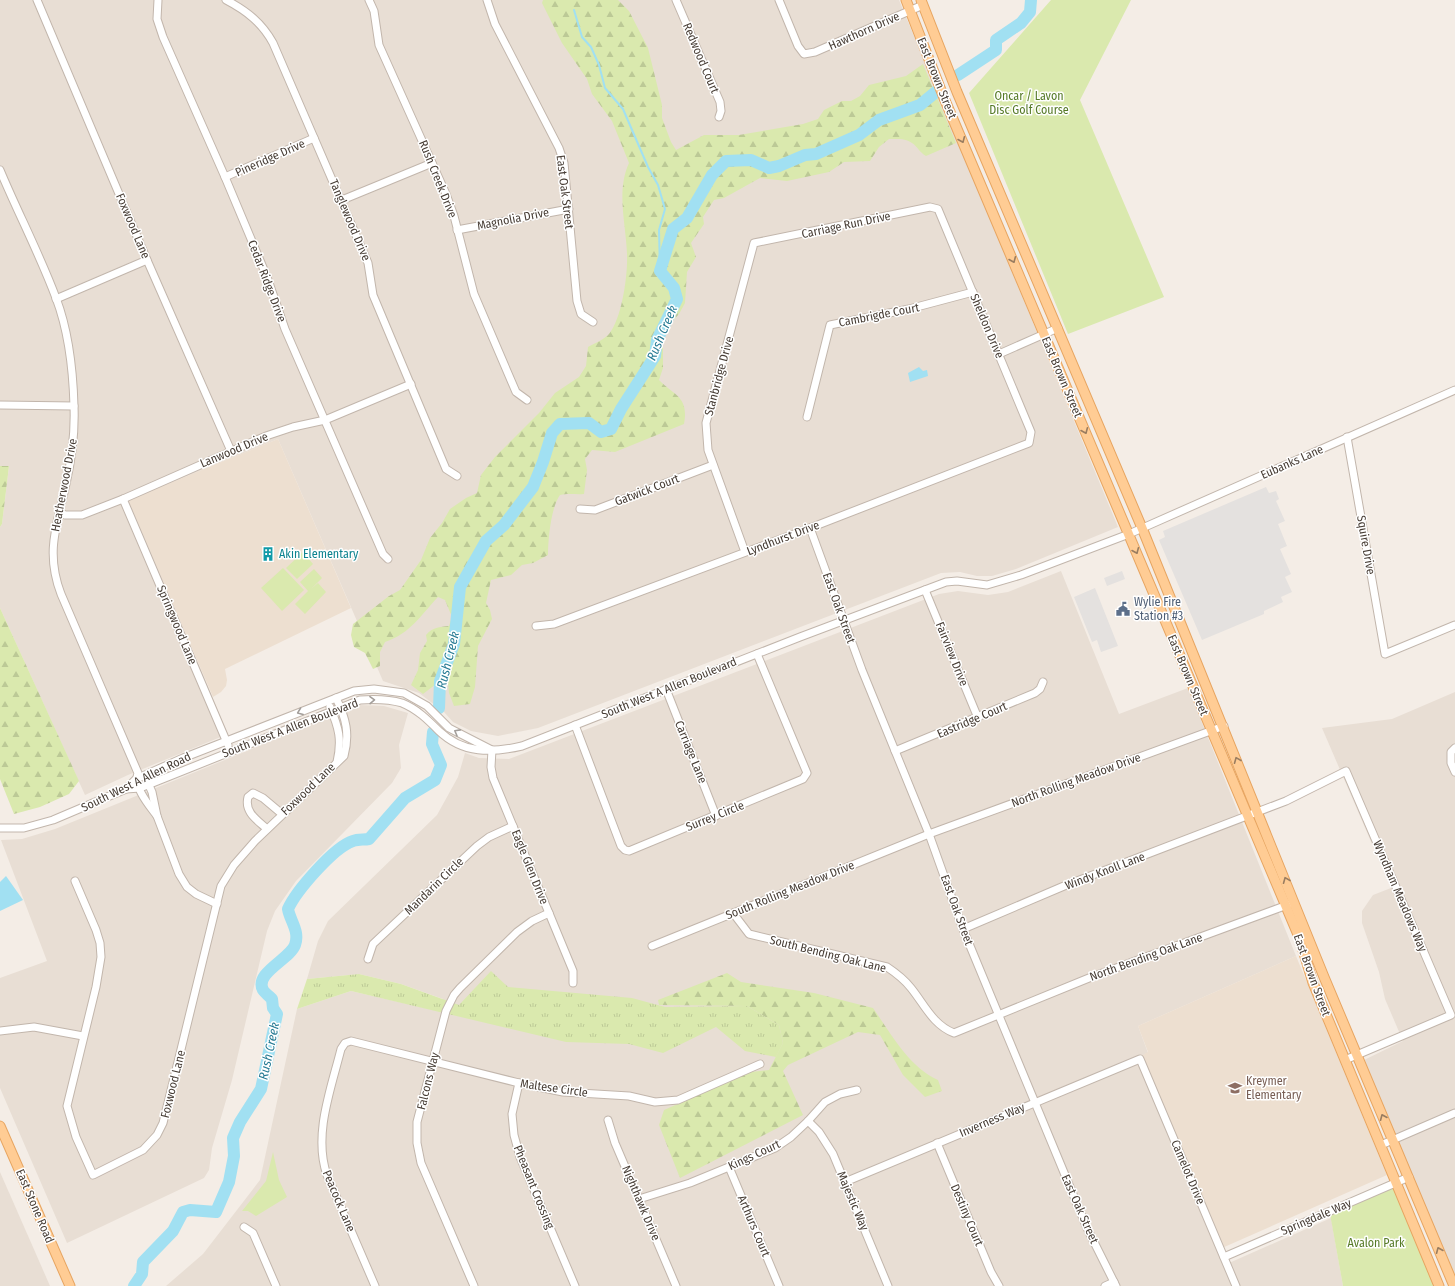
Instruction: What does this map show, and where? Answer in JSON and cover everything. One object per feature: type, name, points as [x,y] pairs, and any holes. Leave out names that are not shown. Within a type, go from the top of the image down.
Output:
[{"type":"main road","name":"East Brown Street","points":[[906,0],[944,98],[1299,938],[1313,983],[1439,1286]]},
{"type":"main road","name":"East Brown Street","points":[[922,2],[957,92],[1142,528],[1357,1055],[1454,1286]]},
{"type":"main road","name":"East Stone Road","points":[[0,1126],[70,1286]]},
{"type":"street","name":"Foxwood Lane","points":[[37,0],[147,260],[231,451]]},
{"type":"street","name":"Cedar Ridge Drive","points":[[158,0],[157,20],[163,38],[225,177],[267,277],[285,329],[383,554],[388,559]]},
{"type":"street","name":"Tanglewood Drive","points":[[226,0],[254,17],[266,30],[342,200],[368,263],[373,295],[446,469],[457,476]]},
{"type":"street","name":"Rush Creek Drive","points":[[369,0],[374,11],[379,45],[446,194],[474,294],[516,392],[527,400]]},
{"type":"street","name":"East Oak Street","points":[[487,0],[494,24],[560,148],[564,163],[577,301],[581,314],[593,322]]},
{"type":"street","name":"Redwood Court","points":[[676,0],[720,102],[721,111],[719,117]]},
{"type":"street","name":"Hawthorn Drive","points":[[779,0],[798,46],[804,54],[815,52],[910,11],[922,2]]},
{"type":"street","name":"Pineridge Drive","points":[[225,177],[314,138]]},
{"type":"street","points":[[342,200],[432,163]]},
{"type":"street","name":"Heatherwood Drive","points":[[0,170],[56,299],[71,360],[74,434],[71,460],[60,512],[55,528],[52,549],[55,574],[59,588],[140,776],[140,788],[157,816]]},
{"type":"street","points":[[0,193],[8,190]]},
{"type":"street","name":"Carriage Run Drive","points":[[754,243],[930,208],[938,209]]},
{"type":"street","name":"Magnolia Drive","points":[[457,230],[569,209]]},
{"type":"street","name":"Sheldon Drive","points":[[938,209],[1031,432],[1029,442]]},
{"type":"street","name":"Stanbridge Drive","points":[[745,552],[708,450],[706,423],[754,243]]},
{"type":"street","points":[[56,299],[147,260]]},
{"type":"street","name":"Cambrigde Court","points":[[807,417],[830,325],[910,310],[973,292]]},
{"type":"street","points":[[998,354],[1058,328]]},
{"type":"street","name":"Lanwood Drive","points":[[60,512],[65,515],[82,515],[123,499],[266,436],[292,427],[325,420],[410,384]]},
{"type":"street","name":"Eubanks Lane","points":[[925,590],[946,582],[957,581],[987,584],[1008,579],[1129,534],[1455,390]]},
{"type":"street","points":[[0,405],[74,406]]},
{"type":"street","name":"Squire Drive","points":[[1347,437],[1385,654],[1455,625]]},
{"type":"street","name":"Lyndhurst Drive","points":[[536,626],[554,624],[810,528],[1029,442]]},
{"type":"street","name":"Gatwick Court","points":[[580,509],[595,510],[713,465]]},
{"type":"street","name":"Springwood Lane","points":[[123,499],[230,751]]},
{"type":"street","name":"East Oak Street","points":[[810,528],[844,620],[929,834],[963,929],[1087,1228],[1115,1284]]},
{"type":"street","name":"South West A Allen Boulevard","points":[[126,789],[140,788],[360,700],[375,699],[399,702],[425,717],[444,736],[454,743],[473,750],[506,749],[522,746],[844,620],[925,590]]},
{"type":"street","name":"Fairview Drive","points":[[925,590],[978,718]]},
{"type":"street","name":"Surrey Circle","points":[[576,725],[621,846],[625,850],[629,851],[804,779],[807,773],[757,654]]},
{"type":"street","name":"Eastridge Court","points":[[895,751],[1035,694],[1040,689],[1043,682]]},
{"type":"street","name":"South West A Allen Boulevard","points":[[336,698],[354,691],[374,689],[404,693],[427,706],[454,730],[492,750]]},
{"type":"street","name":"Carriage Lane","points":[[666,689],[716,816]]},
{"type":"street","points":[[336,698],[347,723],[348,733],[344,756],[337,762]]},
{"type":"street","name":"South West A Allen Road","points":[[0,828],[24,828],[53,820],[126,789],[140,776],[336,698]]},
{"type":"street","name":"Foxwood Lane","points":[[75,881],[96,930],[100,943],[101,957],[98,979],[67,1106],[76,1137],[93,1175],[143,1150],[157,1135],[163,1123],[218,895],[224,880],[246,852],[267,829],[324,777],[337,762],[340,746],[340,734],[327,701]]},
{"type":"street","name":"North Rolling Meadow Drive","points":[[929,834],[1224,726]]},
{"type":"street","name":"Eagle Glen Drive","points":[[492,750],[491,767],[493,778],[573,971],[573,983]]},
{"type":"street","points":[[1453,750],[1451,763],[1455,772]]},
{"type":"street","name":"Wyndham Meadows Way","points":[[1247,816],[1300,795],[1346,771],[1451,1015],[1345,1060]]},
{"type":"street","name":"Heatherwood Drive","points":[[140,776],[149,784],[157,816],[179,874],[187,886],[196,894],[217,904]]},
{"type":"street","points":[[267,829],[248,809],[246,803],[248,797],[253,793],[263,798],[282,814]]},
{"type":"street","name":"Windy Knoll Lane","points":[[963,929],[1064,886],[1247,816]]},
{"type":"street","name":"Mandarin Circle","points":[[368,959],[373,944],[476,846],[489,837],[513,826]]},
{"type":"street","name":"South Rolling Meadow Drive","points":[[652,946],[929,834]]},
{"type":"street","name":"North Bending Oak Lane","points":[[998,1015],[1089,978],[1295,902]]},
{"type":"street","name":"Falcons Way","points":[[474,1286],[425,1173],[418,1153],[416,1133],[418,1122],[446,1011],[454,994],[517,932],[532,921],[549,913]]},
{"type":"street","name":"South Bending Oak Lane","points":[[733,913],[749,934],[887,966],[910,988],[943,1029],[954,1033],[998,1015]]},
{"type":"street","points":[[1,1032],[34,1028],[83,1036]]},
{"type":"street","name":"Maltese Circle","points":[[345,1043],[351,1041],[519,1084],[563,1092],[629,1096],[655,1102],[678,1100],[760,1064]]},
{"type":"street","name":"Peacock Lane","points":[[345,1043],[341,1049],[323,1126],[322,1158],[327,1175],[375,1286]]},
{"type":"street","name":"Inverness Way","points":[[845,1182],[1140,1059]]},
{"type":"street","name":"Camelot Drive","points":[[1140,1059],[1236,1286]]},
{"type":"street","name":"Pheasant Crossing","points":[[519,1084],[512,1114],[514,1135],[520,1157],[575,1286]]},
{"type":"street","name":"Kings Court","points":[[639,1199],[690,1183],[775,1148],[791,1137],[825,1102],[840,1094],[857,1090]]},
{"type":"street","points":[[1381,1145],[1455,1113]]},
{"type":"street","name":"Nighthawk Drive","points":[[608,1120],[615,1143],[676,1286]]},
{"type":"street","name":"Majestic Way","points":[[808,1121],[827,1143],[845,1182],[888,1286]]},
{"type":"street","name":"Destiny Court","points":[[937,1143],[991,1272],[999,1286]]},
{"type":"street","name":"Arthurs Court","points":[[729,1167],[779,1286]]},
{"type":"street","name":"Springdale Way","points":[[1224,1257],[1408,1177]]},
{"type":"street","points":[[244,1227],[253,1233],[276,1286]]},
{"type":"street","points":[[1105,1286],[1115,1284]]},
{"type":"shaded area","points":[[0,0],[899,0],[1118,527],[1016,569],[992,576],[977,576],[960,572],[941,573],[538,728],[498,736],[471,731],[453,722],[444,712],[419,693],[383,681],[278,439],[129,500],[228,734],[128,775],[85,795],[0,608],[0,527],[2,524],[9,466],[0,466]]},
{"type":"shaded area","points":[[278,439],[351,608],[225,669],[227,680],[226,686],[221,692],[213,697],[128,500]]},
{"type":"shaded area","points":[[1266,487],[1269,493],[1276,491],[1279,499],[1276,501],[1285,521],[1278,524],[1287,546],[1280,549],[1291,574],[1285,577],[1292,592],[1281,597],[1283,602],[1264,611],[1264,614],[1202,640],[1159,540],[1165,537],[1163,531]]},
{"type":"shaded area","points":[[1061,571],[1119,714],[1188,688],[1296,956],[1138,1026],[1148,1053],[1141,1056],[1229,1263],[1331,1218],[1343,1286],[166,1286],[203,1254],[260,1180],[297,1009],[351,991],[438,1011],[443,999],[401,984],[359,974],[307,979],[318,941],[328,921],[437,815],[458,777],[465,753],[479,758],[509,759],[939,594],[958,591],[988,595],[1008,592]]},
{"type":"shaded area","points":[[1122,571],[1125,579],[1107,586],[1104,578]]},
{"type":"shaded area","points":[[1095,588],[1118,646],[1101,652],[1097,640],[1092,642],[1074,597]]},
{"type":"shaded area","points":[[1455,692],[1455,1280],[1364,1060],[1403,1041],[1385,999],[1379,972],[1362,923],[1362,911],[1373,895],[1391,888],[1322,728],[1392,719]]},
{"type":"shaded area","points":[[360,705],[384,706],[408,713],[399,745],[401,768],[392,783],[296,881],[275,911],[267,931],[232,1080],[212,1148],[209,1170],[204,1178],[67,1243],[0,1088],[0,978],[47,961],[1,840],[22,839],[55,829]]},
{"type":"shaded area","points":[[1296,956],[1387,1175],[1222,1248],[1141,1056],[1148,1052],[1138,1026]]},
{"type":"shaded area","points":[[0,1172],[36,1254],[50,1286],[0,1286]]},
{"type":"green space","points":[[543,0],[618,0],[629,11],[648,48],[662,105],[662,118],[671,142],[676,150],[704,135],[739,135],[803,124],[818,119],[824,110],[842,101],[851,101],[860,96],[869,85],[906,76],[923,64],[956,143],[926,156],[910,141],[889,139],[879,147],[870,161],[844,162],[829,172],[787,181],[760,178],[724,198],[714,200],[703,217],[704,224],[691,243],[696,257],[687,272],[685,303],[679,314],[668,326],[663,341],[663,368],[659,380],[683,402],[685,415],[684,424],[615,452],[592,450],[585,459],[587,470],[584,494],[560,495],[554,507],[548,555],[533,563],[522,565],[511,575],[491,580],[486,603],[490,610],[492,619],[478,646],[475,687],[470,704],[454,706],[449,693],[448,682],[440,681],[423,694],[411,685],[418,670],[420,653],[427,641],[426,635],[439,627],[449,626],[452,617],[445,600],[438,597],[408,629],[402,634],[385,642],[380,652],[380,666],[373,669],[365,653],[354,647],[351,635],[353,624],[389,596],[400,590],[421,560],[430,538],[442,523],[450,509],[466,498],[477,493],[481,475],[495,457],[539,413],[555,393],[579,377],[586,366],[588,347],[607,336],[614,327],[621,307],[625,284],[627,254],[622,196],[625,174],[629,163],[612,121],[592,94],[587,79],[562,43],[542,3]]},
{"type":"green space","name":"Oncar / Lavon Disc Golf Course","points":[[1051,0],[1131,0],[1080,100],[1164,297],[1068,334],[969,93]]},
{"type":"green space","points":[[0,466],[9,466],[2,524],[0,527]]},
{"type":"green space","points":[[303,552],[313,564],[297,579],[286,568]]},
{"type":"green space","points":[[283,568],[304,590],[282,611],[261,588]]},
{"type":"green space","points":[[314,569],[322,578],[311,589],[318,583],[326,592],[305,614],[295,604],[308,591],[300,582]]},
{"type":"green space","points":[[0,608],[79,781],[69,794],[40,807],[14,814],[0,779]]},
{"type":"green space","points":[[491,971],[508,987],[632,998],[665,1007],[747,1006],[779,1025],[783,1043],[776,1057],[745,1051],[716,1027],[663,1053],[629,1044],[566,1042],[351,991],[297,1009],[307,979],[359,974],[401,984],[459,1005]]},
{"type":"green space","points":[[727,973],[741,982],[814,993],[873,1008],[901,1049],[918,1067],[938,1080],[942,1091],[925,1097],[903,1075],[880,1035],[858,1032],[788,1065],[783,1071],[803,1115],[680,1178],[659,1125],[664,1110],[751,1072],[769,1070],[783,1043],[779,1025],[747,1006],[659,1005],[658,1000]]},
{"type":"green space","points":[[273,1152],[279,1180],[287,1197],[256,1216],[248,1211],[242,1211],[266,1181]]},
{"type":"green space","name":"Avalon Park","points":[[1396,1185],[1436,1286],[1343,1286],[1330,1214]]},
{"type":"water","points":[[919,367],[923,371],[927,370],[928,376],[910,382],[908,373]]},
{"type":"water","points":[[6,876],[23,900],[0,911],[0,882]]},
{"type":"waterway","name":"Rush Creek","points":[[958,75],[996,50],[996,40],[1021,23],[1030,12],[1031,0]]},
{"type":"waterway","points":[[574,10],[582,37],[591,47],[599,65],[605,88],[623,109],[648,167],[658,185],[665,209],[659,230],[660,271]]},
{"type":"waterway","name":"Rush Creek","points":[[439,708],[440,681],[454,644],[460,587],[486,541],[504,525],[533,487],[552,433],[560,424],[589,423],[601,432],[611,429],[621,409],[655,356],[657,340],[677,299],[674,288],[660,271],[673,229],[687,218],[712,175],[726,161],[751,160],[769,168],[779,166],[805,155],[816,154],[859,135],[879,120],[920,105],[937,91]]},
{"type":"waterway","name":"Rush Creek","points":[[134,1286],[142,1274],[143,1262],[173,1231],[183,1212],[190,1210],[216,1212],[229,1182],[234,1156],[233,1138],[240,1122],[261,1089],[277,1014],[273,1008],[272,999],[263,990],[262,984],[268,972],[287,956],[295,945],[296,931],[288,909],[292,901],[316,870],[326,860],[345,845],[353,841],[369,839],[405,798],[435,780],[441,765],[432,744],[433,732]]},
{"type":"place","name":"Akin Elementary","points":[[268,554]]},
{"type":"place","name":"Wylie Fire Station #3","points":[[1123,609]]},
{"type":"place","name":"Kreymer Elementary","points":[[1235,1088]]}]
